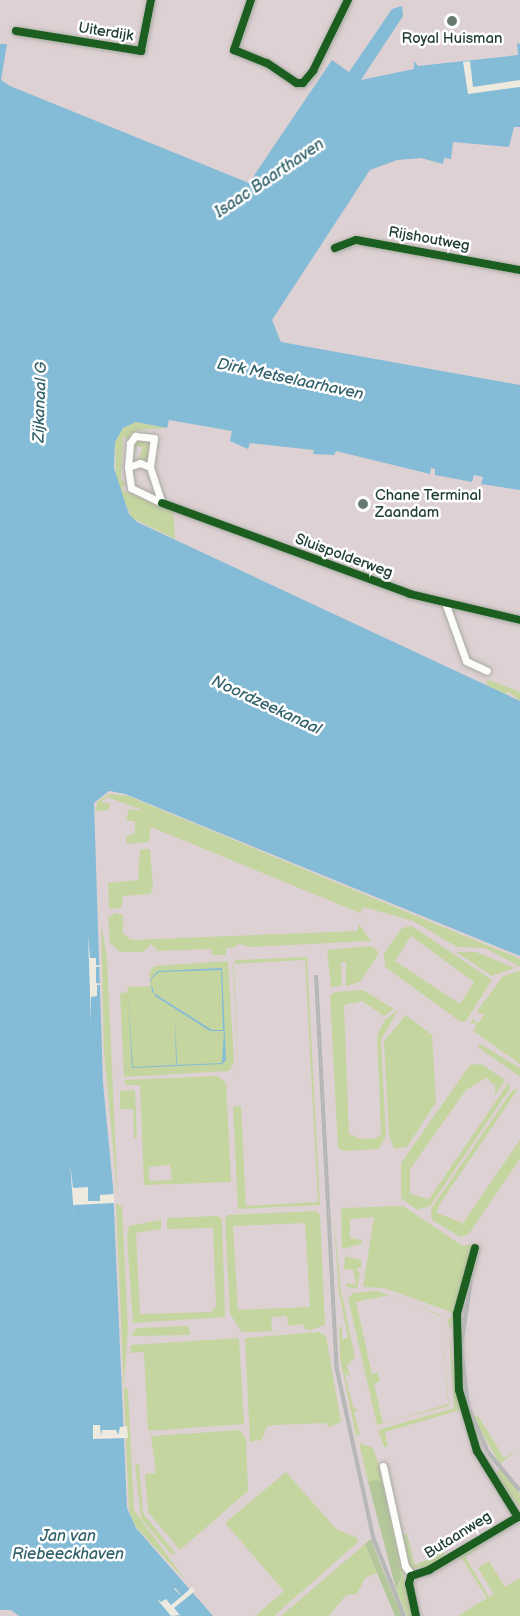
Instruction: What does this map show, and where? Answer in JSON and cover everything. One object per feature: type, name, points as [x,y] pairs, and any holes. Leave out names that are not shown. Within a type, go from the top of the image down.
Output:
[{"type":"street","name":"Uiterdijk","points":[[16,31],[141,51],[151,0]]},
{"type":"street","points":[[251,0],[234,50],[267,63],[297,83],[303,83],[313,71],[348,0]]},
{"type":"street","name":"Rijshoutweg","points":[[335,248],[356,240],[520,270]]},
{"type":"street","points":[[150,466],[140,463],[128,466],[130,442],[135,436],[145,434],[154,438],[150,466],[162,503]]},
{"type":"street","name":"Sluispolderweg","points":[[128,466],[131,488],[162,503],[446,605],[520,620]]},
{"type":"street","points":[[446,605],[466,661],[487,671]]},
{"type":"street","points":[[475,1248],[458,1314],[459,1390],[477,1451],[519,1518]]},
{"type":"street","points":[[383,1466],[405,1566],[412,1575],[409,1584],[417,1616]]},
{"type":"street","name":"Butaanweg","points":[[412,1575],[429,1570],[519,1518]]},
{"type":"shaded area","points":[[0,0],[520,0],[520,755],[28,539],[0,406]]},
{"type":"shaded area","points":[[0,780],[94,803],[109,791],[125,794],[520,954],[520,1616],[0,1616]]},
{"type":"green space","points":[[136,422],[167,428],[137,430],[127,440],[123,435],[121,478],[126,486],[122,486],[123,491],[173,510],[175,539],[132,518],[116,480],[115,442],[123,428]]},
{"type":"green space","points":[[138,439],[149,444],[147,462],[138,460],[143,447],[137,446],[131,463],[132,448]]},
{"type":"green space","points":[[487,679],[520,692],[520,701],[508,691],[506,694],[487,687]]},
{"type":"green space","points":[[109,794],[128,796],[520,959],[520,967],[485,948],[457,947],[413,921],[363,907],[360,913],[151,827],[149,842],[127,844],[126,837],[135,833],[135,821],[126,821],[129,809],[145,811],[107,797],[101,802],[110,804],[109,810],[95,811],[98,801]]},
{"type":"green space","points":[[140,849],[150,849],[153,888],[150,894],[123,896],[121,908],[109,909],[108,883],[138,880]]},
{"type":"green space","points":[[116,913],[123,915],[123,933],[131,940],[357,931],[359,924],[371,941],[249,947],[237,943],[237,947],[226,948],[226,955],[212,955],[211,949],[158,951],[151,944],[143,952],[120,952],[110,943],[108,918]]},
{"type":"green space","points":[[101,923],[107,958],[118,1200],[104,1052]]},
{"type":"green space","points":[[412,926],[492,980],[466,1021],[461,1022],[385,967],[384,953],[402,928]],"holes":[[[411,936],[474,982],[460,1004],[395,961]]]},
{"type":"green space","points":[[370,946],[377,950],[378,955],[360,982],[346,986],[346,962],[341,962],[342,986],[331,987],[327,950]]},
{"type":"green space","points":[[456,952],[476,952],[515,968],[492,976]]},
{"type":"green space","points":[[307,957],[320,1205],[238,1209],[233,1107],[241,1106],[246,1206],[318,1202],[305,960],[234,964],[238,1083],[233,965],[236,960]]},
{"type":"green space","points":[[228,961],[234,1061],[229,1071],[124,1077],[120,993],[128,992],[127,987],[150,986],[149,972],[154,966]]},
{"type":"green space","points":[[520,971],[520,1064],[472,1030],[476,1029],[475,1023],[471,1024],[472,1019],[478,1023],[484,1015],[477,1011],[503,976]]},
{"type":"green space","points":[[363,990],[394,1009],[384,1016],[362,1001],[344,1005],[349,1134],[360,1139],[376,1138],[381,1134],[377,1035],[385,1020],[398,1010],[381,1040],[386,1135],[379,1149],[343,1151],[338,1148],[330,996],[335,992]]},
{"type":"green space","points":[[406,1015],[432,1035],[436,1102],[407,1147],[394,1149],[389,1135],[384,1041]]},
{"type":"green space","points":[[480,1044],[520,1068],[520,1077],[478,1047]]},
{"type":"green space","points":[[481,1064],[505,1080],[495,1095],[495,1085],[486,1078],[466,1090],[410,1169],[410,1194],[429,1199],[509,1082],[509,1090],[430,1206],[417,1210],[401,1198],[401,1163],[470,1065]]},
{"type":"green space","points":[[218,1076],[226,1083],[231,1182],[144,1185],[140,1085],[125,1085],[125,1080]],"holes":[[[170,1165],[172,1180],[149,1181],[149,1167]]]},
{"type":"green space","points":[[518,1089],[439,1205],[437,1213],[463,1223],[520,1140],[520,1159],[468,1235],[460,1237],[432,1220],[431,1209],[512,1091]]},
{"type":"green space","points":[[135,1090],[137,1138],[134,1138],[133,1109],[120,1109],[120,1091]]},
{"type":"green space","points":[[116,1203],[122,1207],[128,1327],[124,1386],[128,1390],[134,1510],[186,1581],[135,1526],[129,1511]]},
{"type":"green space","points":[[403,1206],[463,1246],[472,1244],[450,1330],[447,1320],[452,1317],[451,1312],[384,1288],[363,1287],[374,1217],[350,1219],[350,1238],[361,1240],[362,1244],[342,1249],[341,1208]]},
{"type":"green space","points":[[333,1210],[341,1290],[355,1357],[347,1366],[350,1376],[345,1374],[353,1407],[358,1411],[354,1413],[360,1434],[356,1436],[340,1357],[339,1327],[342,1327],[342,1339],[348,1338],[339,1292]]},
{"type":"green space","points":[[316,1211],[320,1215],[325,1325],[310,1330],[305,1329],[304,1324],[288,1326],[287,1316],[271,1317],[272,1331],[287,1331],[242,1332],[230,1314],[225,1219],[228,1215]],"holes":[[[305,1223],[310,1307],[238,1310],[233,1226]]]},
{"type":"green space","points":[[218,1216],[222,1219],[225,1317],[133,1323],[127,1238],[129,1226],[161,1220],[161,1229],[136,1233],[140,1314],[211,1312],[216,1307],[213,1228],[167,1229],[167,1218]]},
{"type":"green space","points":[[345,1256],[361,1260],[362,1266],[356,1269],[360,1274],[357,1289],[347,1287],[346,1283],[356,1285],[353,1269],[344,1270]]},
{"type":"green space","points":[[378,1291],[389,1295],[356,1302],[372,1374],[378,1373],[380,1382],[374,1383],[383,1423],[377,1425],[348,1298],[353,1293]]},
{"type":"green space","points":[[397,1298],[441,1315],[449,1406],[396,1420],[448,1404],[441,1316]]},
{"type":"green space","points":[[189,1326],[190,1335],[131,1336],[136,1328]]},
{"type":"green space","points":[[319,1332],[326,1336],[341,1422],[329,1427],[325,1423],[274,1425],[266,1427],[262,1440],[250,1442],[245,1338]]},
{"type":"green space","points":[[449,1335],[460,1410],[385,1432],[388,1447],[384,1447],[378,1430],[454,1408]]},
{"type":"green space","points":[[239,1338],[244,1424],[148,1431],[144,1352],[130,1353],[131,1345]]},
{"type":"green space","points":[[471,1414],[479,1417],[504,1458],[520,1448],[500,1464]]},
{"type":"green space","points":[[240,1430],[246,1439],[248,1491],[180,1550],[148,1512],[145,1474],[156,1473],[151,1436]]},
{"type":"green space","points":[[359,1443],[373,1448],[379,1466],[413,1616],[407,1616],[396,1589],[400,1583],[382,1483],[368,1482]]},
{"type":"green space","points":[[135,1464],[139,1464],[143,1513],[176,1554],[170,1553],[141,1518]]},
{"type":"green space","points":[[500,1469],[520,1494],[520,1508],[495,1474]]},
{"type":"green space","points":[[286,1472],[336,1529],[356,1537],[358,1542],[274,1616],[255,1616],[284,1591],[225,1523]]},
{"type":"green space","points":[[375,1480],[382,1482],[401,1578],[396,1589],[368,1482]]},
{"type":"green space","points":[[407,1534],[415,1565],[445,1551],[443,1557],[428,1567],[410,1568],[402,1535]]},
{"type":"green space","points":[[371,1539],[402,1616],[395,1616],[365,1544]]},
{"type":"green space","points":[[365,1544],[377,1573],[365,1578],[357,1594],[346,1595],[329,1616],[281,1616]]},
{"type":"green space","points":[[476,1545],[480,1548],[465,1557],[489,1597],[494,1594],[478,1568],[489,1561],[505,1587],[520,1578],[520,1616],[458,1616],[487,1598],[462,1559],[456,1560]]},
{"type":"water","points":[[402,6],[403,16],[361,80],[414,69],[414,61],[418,66],[518,55],[517,43],[520,44],[520,127],[514,127],[509,147],[453,142],[451,159],[444,158],[443,164],[421,158],[397,160],[370,170],[272,320],[281,342],[520,385],[520,490],[481,484],[483,477],[474,475],[472,482],[435,475],[435,469],[431,468],[430,474],[336,451],[334,455],[313,454],[314,450],[250,443],[248,449],[230,441],[232,431],[169,420],[167,428],[136,422],[123,428],[115,442],[114,468],[129,514],[137,522],[520,701],[520,956],[125,794],[109,791],[94,803],[103,1083],[113,1187],[127,1508],[136,1528],[213,1616],[19,1616],[11,1610],[0,1610],[0,44],[7,44],[1,80],[10,86],[249,183],[332,60],[349,72],[392,9]]},
{"type":"water","points":[[222,968],[226,1060],[222,1064],[132,1068],[128,992],[133,1067],[176,1065],[175,1016],[177,1065],[222,1063],[224,1031],[210,1031],[155,996],[154,993],[212,1030],[223,1030],[221,970],[159,972],[151,979],[151,984],[150,979],[158,971]]},
{"type":"pier","points":[[470,61],[473,87],[520,80],[520,87],[468,94],[463,62]]},
{"type":"pier","points":[[88,934],[90,958],[96,958],[96,965],[104,966],[96,967],[96,983],[103,984],[97,985],[97,996],[91,997],[91,1023]]},
{"type":"pier","points":[[70,1163],[73,1188],[88,1187],[88,1201],[100,1201],[100,1195],[114,1194],[114,1203],[73,1205]]},
{"type":"pier","points":[[93,1425],[100,1425],[101,1436],[102,1430],[116,1430],[118,1435],[120,1427],[127,1426],[128,1438],[93,1439]]},
{"type":"pier","points":[[142,1581],[157,1599],[161,1602],[166,1599],[171,1605],[192,1587],[195,1591],[174,1608],[180,1615],[171,1616]]},
{"type":"railway","points":[[316,975],[337,1370],[373,1537],[404,1616]]},
{"type":"railway","points":[[471,1280],[461,1346],[468,1407],[488,1452],[520,1491]]},
{"type":"cycle path","points":[[16,31],[141,51],[151,0]]},
{"type":"cycle path","points":[[251,0],[234,50],[267,63],[297,83],[303,83],[313,71],[348,0]]},
{"type":"cycle path","points":[[335,248],[356,240],[520,270]]},
{"type":"cycle path","points":[[162,503],[410,594],[520,620]]},
{"type":"cycle path","points":[[475,1248],[457,1314],[459,1390],[477,1451],[518,1517]]},
{"type":"cycle path","points":[[416,1616],[409,1584],[411,1576],[429,1570],[518,1517]]},
{"type":"place","name":"Royal Huisman","points":[[452,21]]},
{"type":"place","name":"Chane Terminal Zaandam","points":[[363,504]]},
{"type":"water label","name":"Isaac Baarthaven","points":[[270,179]]},
{"type":"water label","name":"Dirk Metselaarhaven","points":[[290,380]]},
{"type":"water label","name":"Zijkanaal G","points":[[41,402]]},
{"type":"water label","name":"Noordzeekanaal","points":[[266,706]]},
{"type":"water label","name":"Jan van Riebeeckhaven","points":[[68,1546]]}]
